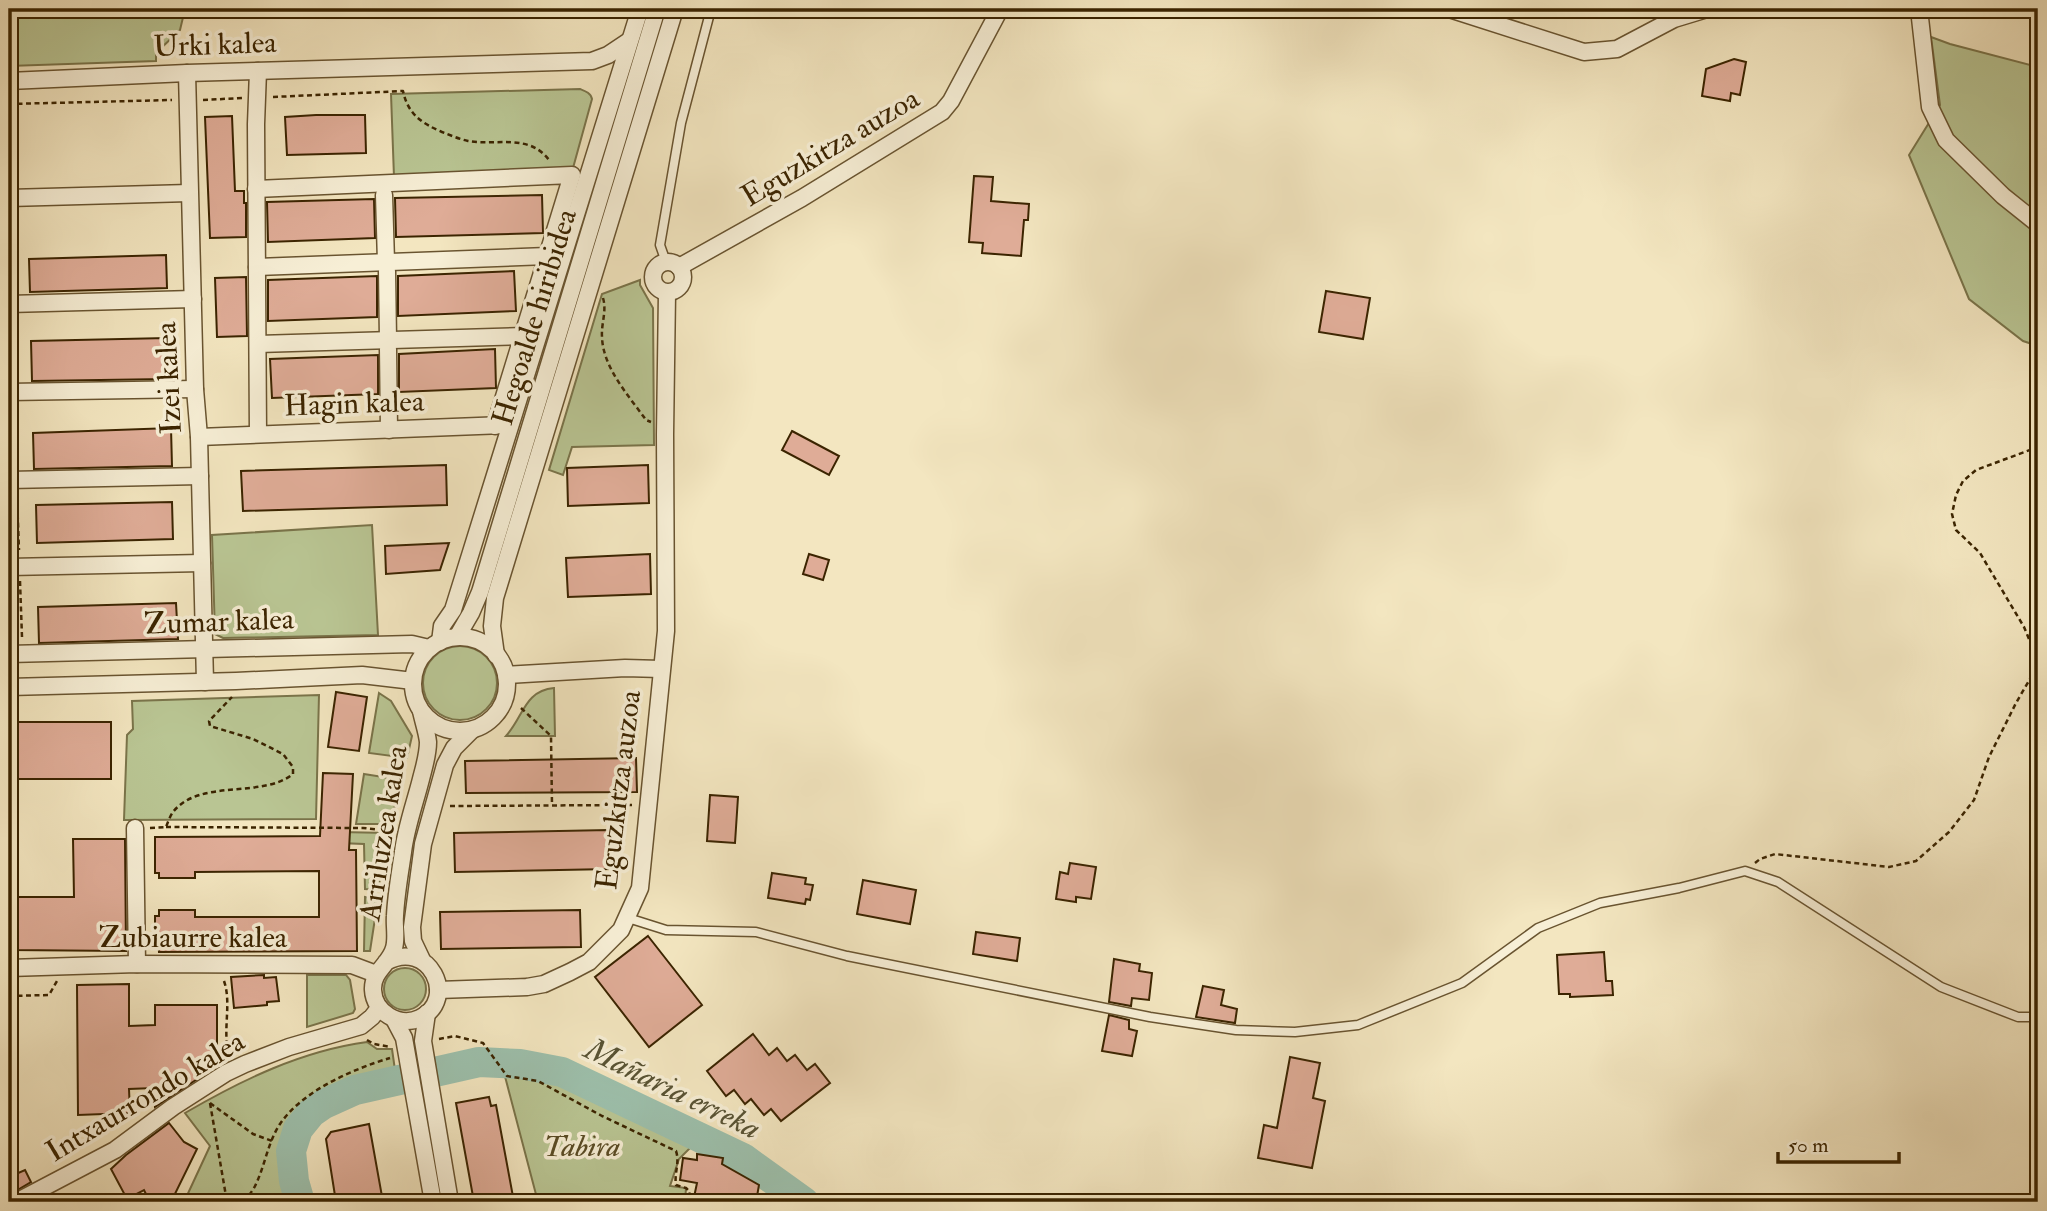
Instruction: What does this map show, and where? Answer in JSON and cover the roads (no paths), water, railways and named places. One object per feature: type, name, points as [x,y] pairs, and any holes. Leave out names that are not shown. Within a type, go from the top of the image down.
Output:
[{"type":"street","points":[[435,645],[442,626],[453,610],[503,425],[640,9]]},
{"type":"street","name":"Hegoalde hiribidea","points":[[457,638],[480,592],[657,9]]},
{"type":"street","points":[[496,655],[485,645],[472,639],[457,638],[435,645],[421,658],[413,681],[421,711],[438,726],[461,731],[472,730],[490,720],[502,704],[506,675],[496,655],[492,626],[495,597],[676,9]]},
{"type":"street","name":"Eguzkitza auzoa","points":[[673,265],[682,272],[682,282],[677,290],[662,292],[654,285],[652,275],[657,266],[673,265],[802,198],[942,112],[951,102],[1000,9]]},
{"type":"street","points":[[1449,9],[1584,51],[1617,49],[1674,19],[1707,9]]},
{"type":"street","points":[[1919,9],[1930,107],[1946,140],[2003,196],[2038,224]]},
{"type":"street","points":[[592,61],[608,55],[629,41]]},
{"type":"street","points":[[592,61],[608,72],[614,87]]},
{"type":"street","name":"Urki kalea","points":[[9,81],[592,61]]},
{"type":"street","points":[[258,71],[258,435]]},
{"type":"street","name":"Izei kalea","points":[[187,73],[205,682]]},
{"type":"street","name":"Hegoalde hiribidea","points":[[256,189],[572,175],[523,336],[503,425]]},
{"type":"street","points":[[9,198],[189,193]]},
{"type":"street","points":[[384,195],[389,430]]},
{"type":"street","name":"Hegoalde hiribidea","points":[[257,267],[387,266],[547,256]]},
{"type":"street","name":"Eguzkitza auzoa","points":[[628,918],[640,888],[666,631],[667,293]]},
{"type":"street","points":[[9,304],[193,299]]},
{"type":"street","name":"Hegoalde hiribidea","points":[[258,344],[388,345],[523,336]]},
{"type":"street","points":[[9,392],[195,388]]},
{"type":"street","name":"Hagin kalea","points":[[199,437],[503,425]]},
{"type":"street","points":[[9,480],[200,476]]},
{"type":"street","points":[[9,566],[202,563]]},
{"type":"street","name":"Zumar kalea","points":[[9,654],[435,645]]},
{"type":"street","name":"Eguzkitza auzoa","points":[[506,675],[625,668],[661,669]]},
{"type":"street","points":[[9,687],[362,675],[413,681]]},
{"type":"street","name":"Arriluzea kalea","points":[[379,1008],[373,991],[381,968],[394,948],[395,913],[404,843],[426,759],[428,742],[421,711]]},
{"type":"street","name":"Arriluzea kalea","points":[[438,990],[434,973],[422,960],[413,941],[412,927],[423,844],[445,765],[454,748],[472,730]]},
{"type":"street","points":[[135,828],[137,964]]},
{"type":"street","points":[[394,1019],[411,1021],[427,1013],[433,1006],[438,990],[544,984],[589,962],[621,930],[628,918]]},
{"type":"street","name":"Arriluzea kalea","points":[[381,968],[394,958],[404,956],[422,960]]},
{"type":"street","name":"Zubiaurre kalea","points":[[9,968],[137,964],[352,965],[381,968]]},
{"type":"street","points":[[379,1008],[394,1019],[404,1038],[404,1055],[427,1116],[450,1202]]},
{"type":"street","name":"Intxaurrondo kalea","points":[[16,1202],[114,1150],[245,1063],[361,1026],[379,1008]]},
{"type":"street","points":[[427,1013],[423,1041],[433,1202]]},
{"type":"lane","name":"Eguzkitza auzoa","points":[[673,265],[660,245],[681,122],[711,9]]},
{"type":"lane","points":[[628,918],[666,930],[756,932],[847,956],[1150,1017],[1236,1030],[1295,1032],[1358,1025],[1462,984],[1538,928],[1600,903],[1679,888],[1745,871],[1778,882],[1941,987],[2018,1017],[2038,1017]]},
{"type":"waterway","name":"Mañaria erreka","points":[[300,1202],[294,1181],[291,1151],[298,1129],[311,1113],[355,1090],[479,1062],[520,1064],[562,1072],[743,1158],[804,1202]]},
{"type":"park label","name":"Tabira","points":[[582,1146]]}]
